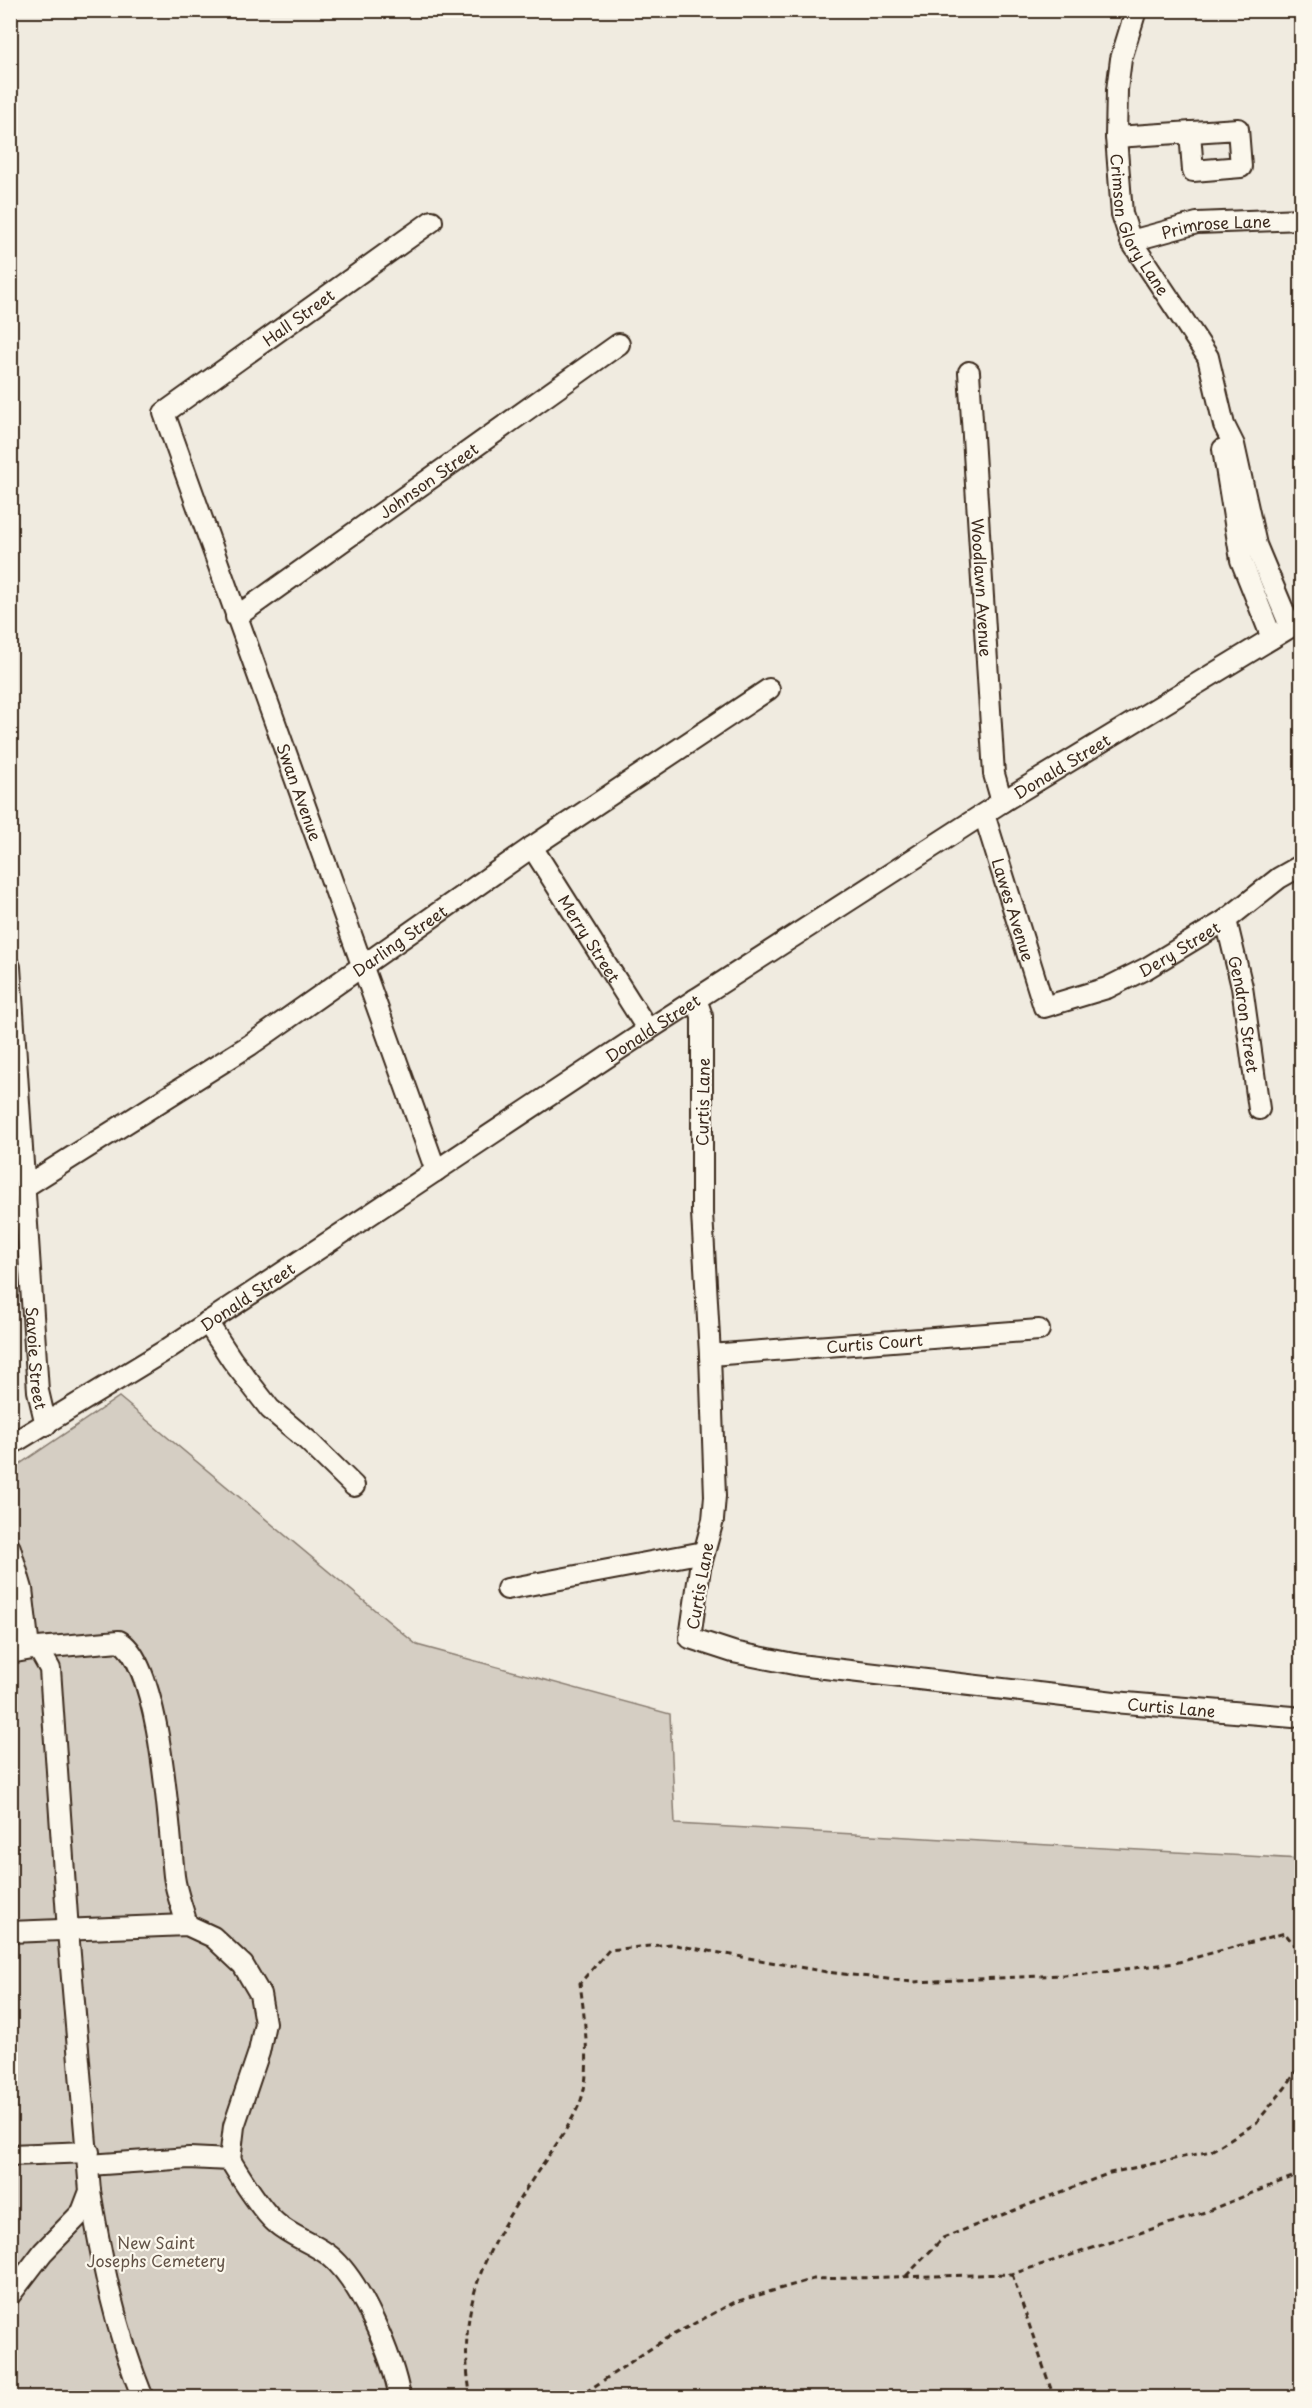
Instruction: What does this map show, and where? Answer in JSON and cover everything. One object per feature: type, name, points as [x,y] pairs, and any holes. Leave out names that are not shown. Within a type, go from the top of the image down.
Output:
[{"type":"street","name":"Crimson Glory Lane","points":[[1136,10],[1119,75],[1116,137],[1122,214],[1131,241],[1203,347],[1215,378],[1224,425],[1223,447],[1241,560],[1272,638]]},
{"type":"street","points":[[1116,137],[1191,132]]},
{"type":"street","name":"Primrose Lane","points":[[1131,241],[1197,224],[1302,219]]},
{"type":"street","name":"Hall Street","points":[[164,413],[432,221]]},
{"type":"street","name":"Johnson Street","points":[[236,616],[619,344]]},
{"type":"street","name":"Woodlawn Avenue","points":[[969,372],[994,774],[1002,802]]},
{"type":"street","name":"Swan Avenue","points":[[164,413],[436,1171]]},
{"type":"street","name":"Crimson Glory Lane","points":[[1224,425],[1234,445],[1259,555],[1296,623]]},
{"type":"street","name":"Donald Street","points":[[10,1445],[46,1425],[207,1322],[648,1030],[1002,802],[1296,623]]},
{"type":"street","name":"Darling Street","points":[[26,1186],[250,1045],[532,847],[769,689]]},
{"type":"street","name":"Lawes Avenue","points":[[984,814],[1044,1007]]},
{"type":"street","name":"Merry Street","points":[[532,847],[648,1030]]},
{"type":"street","name":"Dery Street","points":[[1044,1007],[1107,988],[1147,968],[1226,920],[1279,878],[1302,865]]},
{"type":"street","name":"Gendron Street","points":[[1226,920],[1242,987],[1259,1109]]},
{"type":"street","name":"Savoie Street","points":[[10,967],[38,1391],[46,1425]]},
{"type":"street","name":"Curtis Lane","points":[[696,999],[702,1016],[702,1214],[715,1496],[713,1520],[704,1552],[690,1638],[733,1652],[799,1665],[1005,1687],[1114,1702],[1293,1717]]},
{"type":"street","points":[[207,1322],[250,1386],[270,1410],[307,1440],[354,1486]]},
{"type":"street","name":"Curtis Court","points":[[710,1355],[1039,1330]]},
{"type":"street","points":[[10,1548],[26,1650],[50,1669],[68,1931],[90,2191],[105,2280],[124,2353],[143,2397]]},
{"type":"street","points":[[507,1589],[704,1552]]},
{"type":"street","points":[[26,1650],[119,1641],[133,1651],[155,1720],[165,1766],[174,1879],[187,1925]]},
{"type":"street","points":[[10,1932],[68,1931],[116,1926],[187,1925],[213,1937],[243,1965],[260,1994],[265,2023],[260,2052],[234,2126],[230,2160],[275,2222],[329,2254],[339,2264],[356,2290],[387,2349],[396,2373],[400,2397]]},
{"type":"street","points":[[10,2155],[89,2159],[230,2160]]},
{"type":"street","points":[[10,2295],[43,2252],[82,2212],[90,2191]]},
{"type":"path","points":[[471,2397],[465,2368],[468,2311],[489,2249],[562,2136],[582,2098],[587,2041],[580,1983],[609,1950],[670,1944],[827,1972],[912,1982],[1086,1974],[1175,1963],[1285,1933],[1302,1956]]},
{"type":"path","points":[[905,2277],[944,2238],[1110,2173],[1211,2151],[1256,2122],[1285,2088],[1302,2063]]},
{"type":"path","points":[[577,2397],[665,2339],[735,2302],[813,2279],[1012,2274],[1205,2212],[1302,2173]]},
{"type":"path","points":[[1012,2274],[1054,2397]]},
{"type":"green space","name":"New Saint Josephs Cemetery","points":[[119,1397],[417,1645],[670,1714],[675,1824],[1301,1859],[1301,2397],[11,2398],[11,1470]]},
{"type":"building","points":[[10,1594],[17,1628],[10,1629]]}]
